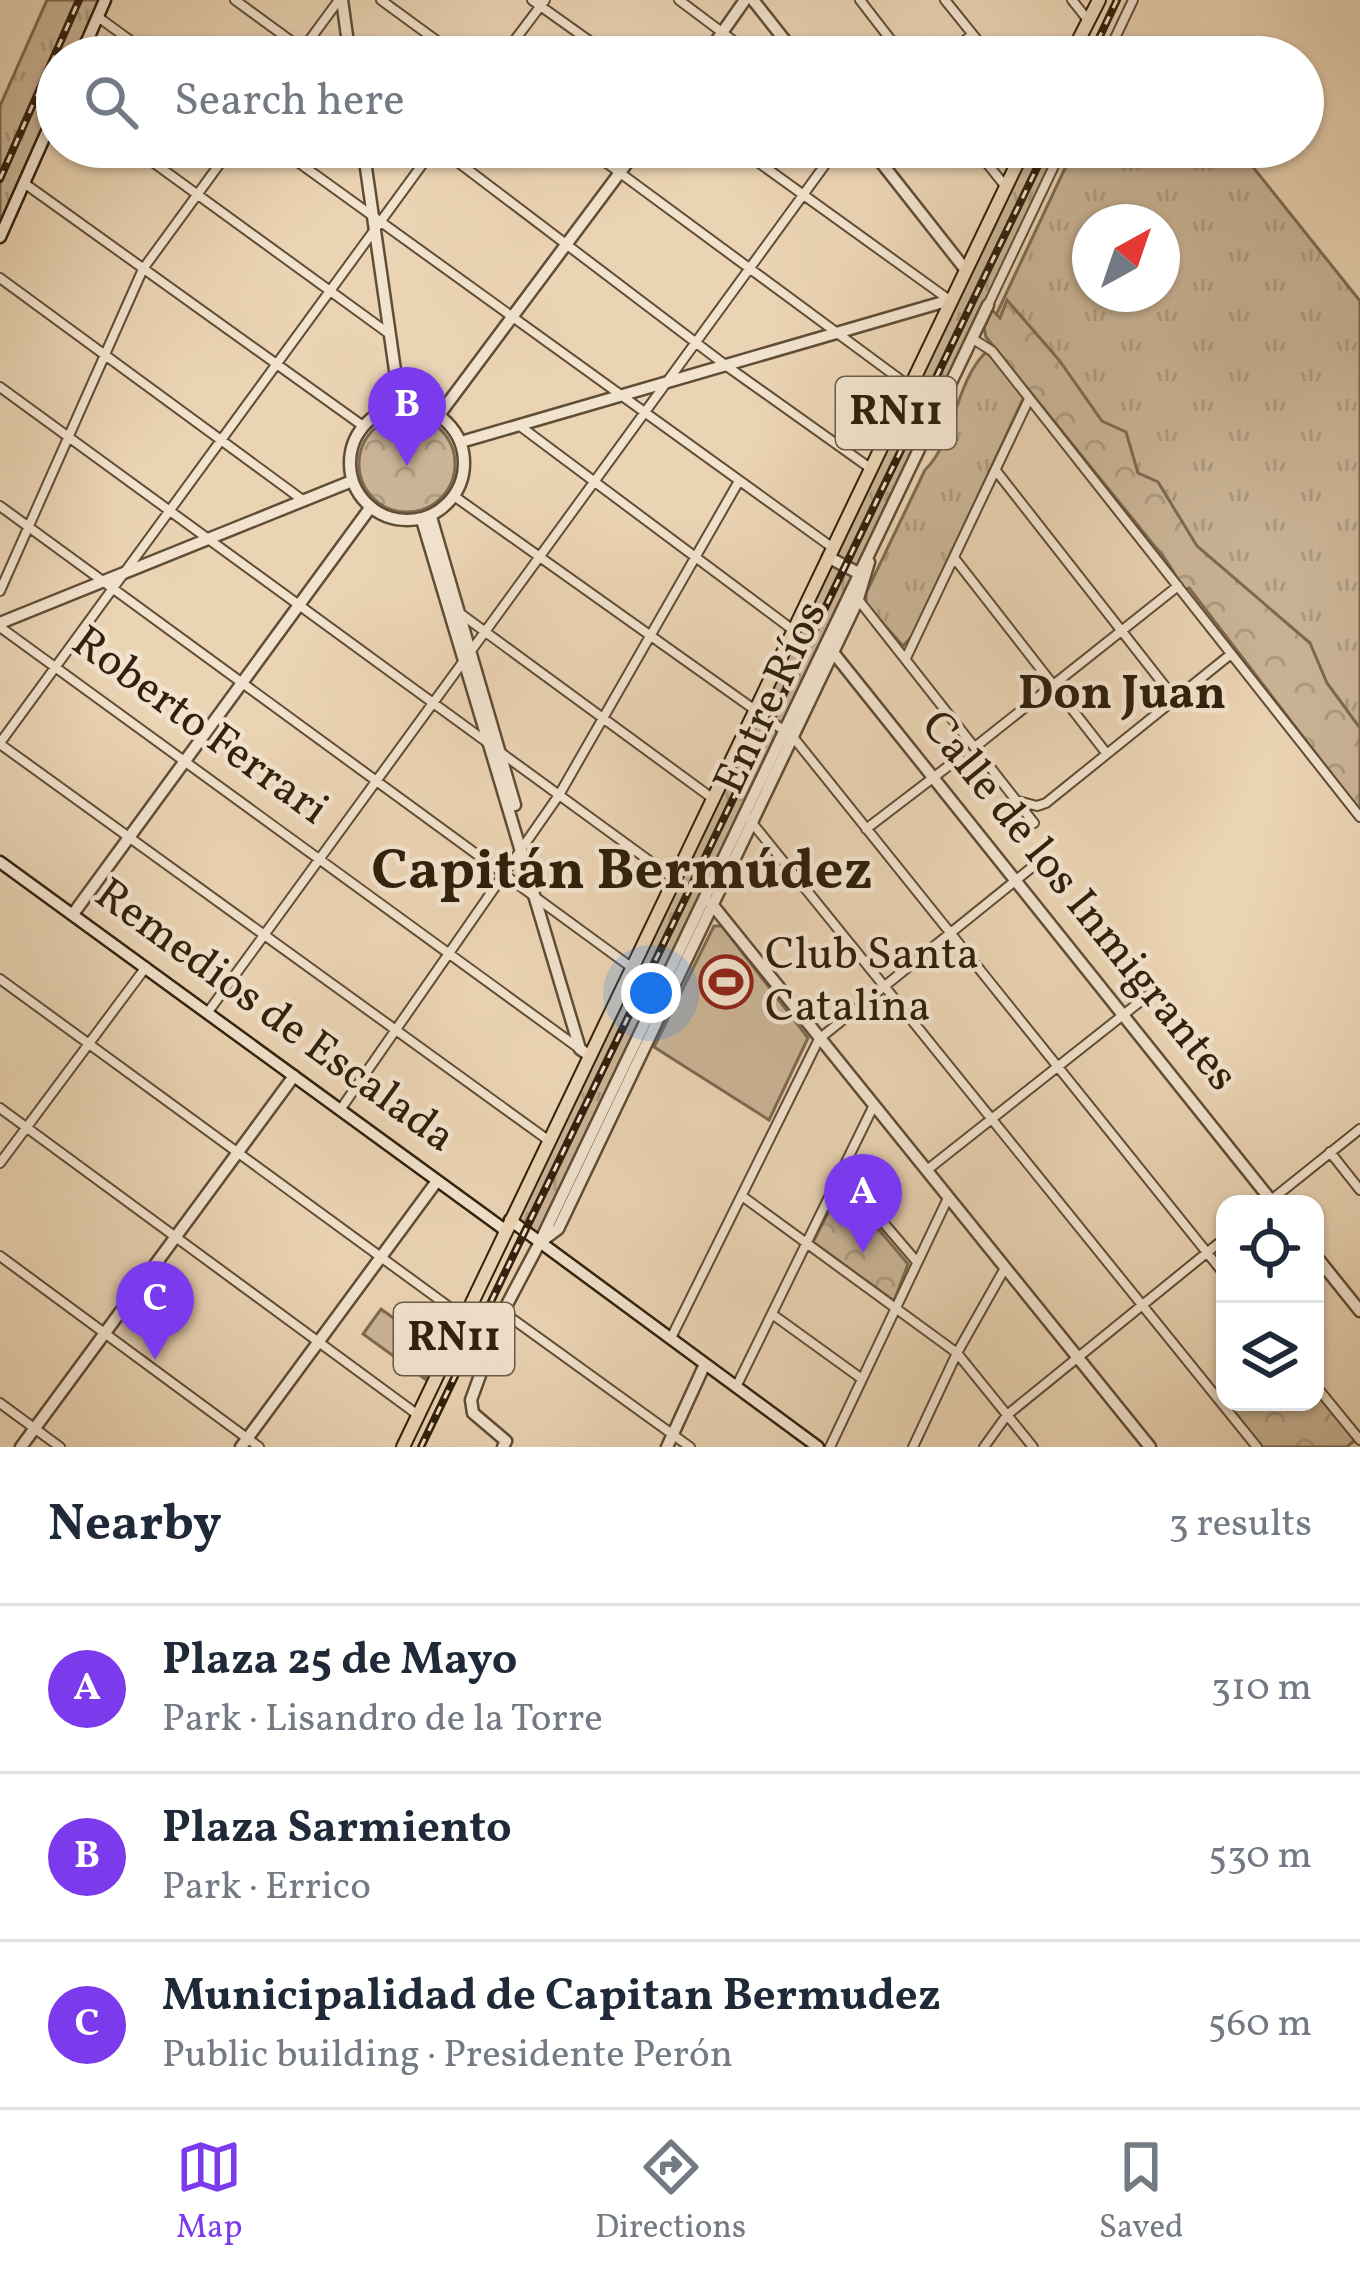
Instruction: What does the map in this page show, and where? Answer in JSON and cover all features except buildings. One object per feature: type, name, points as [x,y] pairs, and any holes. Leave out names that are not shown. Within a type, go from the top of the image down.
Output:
[{"type":"main road","points":[[1080,36],[1099,0]]},
{"type":"main road","name":"RN11","points":[[403,1447],[585,1053],[631,968],[1015,168]]},
{"type":"street","points":[[89,36],[105,0]]},
{"type":"street","points":[[235,0],[279,36]]},
{"type":"street","points":[[313,36],[340,0]]},
{"type":"street","points":[[340,0],[346,36]]},
{"type":"street","points":[[381,0],[430,36]]},
{"type":"street","points":[[679,0],[726,36]]},
{"type":"street","points":[[720,36],[749,0],[780,36]]},
{"type":"street","points":[[860,0],[888,36]]},
{"type":"street","points":[[945,0],[972,35]]},
{"type":"street","points":[[1072,0],[1088,20]]},
{"type":"street","points":[[1116,36],[1133,0]]},
{"type":"street","points":[[516,36],[539,2],[584,36]]},
{"type":"street","points":[[98,17],[124,36]]},
{"type":"street","points":[[0,237],[36,156]]},
{"type":"street","points":[[160,168],[390,334]]},
{"type":"street","points":[[0,591],[143,269],[217,168]]},
{"type":"street","points":[[305,168],[739,481],[861,575]]},
{"type":"street","points":[[367,168],[400,405]]},
{"type":"street","points":[[125,572],[419,168]]},
{"type":"street","points":[[464,168],[870,468]]},
{"type":"street","points":[[614,168],[909,386]]},
{"type":"street","points":[[439,416],[623,168]]},
{"type":"street","points":[[766,168],[950,300]]},
{"type":"street","points":[[208,1012],[823,168]]},
{"type":"street","points":[[886,168],[965,268]]},
{"type":"street","points":[[991,168],[1006,187]]},
{"type":"street","name":"Entre Ríos","points":[[508,1445],[473,1413],[471,1400],[502,1312],[540,1242],[558,1229],[603,1121],[1053,168]]},
{"type":"street","points":[[24,183],[363,426]]},
{"type":"street","points":[[0,278],[304,501]]},
{"type":"street","points":[[461,442],[950,300]]},
{"type":"street","points":[[973,339],[992,351],[1360,817]]},
{"type":"street","points":[[0,387],[673,878]]},
{"type":"street","points":[[906,658],[1030,398]]},
{"type":"street","points":[[400,405],[439,416],[461,442],[464,475],[454,496],[426,519],[390,518],[370,508],[352,481],[350,460],[353,441],[363,426],[381,411],[400,405]]},
{"type":"street","points":[[518,425],[794,630]]},
{"type":"street","points":[[997,472],[1175,699]]},
{"type":"street","points":[[0,625],[108,585],[125,572],[352,481]]},
{"type":"street","points":[[340,1110],[559,795],[739,481]]},
{"type":"street","points":[[454,496],[788,734],[1216,1264]]},
{"type":"street","points":[[0,506],[631,968]]},
{"type":"street","points":[[73,914],[370,508]]},
{"type":"street","points":[[426,519],[585,1053]]},
{"type":"street","points":[[955,560],[1107,754]]},
{"type":"street","points":[[108,585],[0,743],[548,1140]]},
{"type":"street","points":[[975,747],[1178,586]]},
{"type":"street","points":[[854,596],[1034,823]]},
{"type":"street","points":[[452,608],[712,798]]},
{"type":"street","name":"Roberto Ferrari","points":[[0,625],[585,1053]]},
{"type":"street","name":"Calle de los Inmigrantes","points":[[829,649],[1264,1195]]},
{"type":"street","points":[[1016,801],[1037,806],[1046,802],[1232,654]]},
{"type":"street","points":[[866,829],[959,758]]},
{"type":"street","points":[[748,819],[1216,1391]]},
{"type":"street","points":[[670,1338],[819,1039],[1041,860]]},
{"type":"street","name":"Remedios de Escalada","points":[[1,864],[437,1181],[540,1242],[818,1447]]},
{"type":"street","points":[[708,902],[1150,1447]]},
{"type":"street","points":[[0,1163],[146,967]]},
{"type":"street","points":[[0,979],[464,1318]]},
{"type":"street","points":[[927,1170],[1156,988]]},
{"type":"street","points":[[21,1447],[294,1076]]},
{"type":"street","points":[[736,1387],[874,1105]]},
{"type":"street","points":[[0,1108],[418,1415]]},
{"type":"street","points":[[1280,1195],[1360,1129]]},
{"type":"street","points":[[1330,1153],[1360,1190]]},
{"type":"street","points":[[841,1173],[917,1262]]},
{"type":"street","points":[[244,1442],[437,1181]]},
{"type":"street","points":[[742,1196],[957,1353],[1033,1447]]},
{"type":"street","points":[[830,1447],[948,1197]]},
{"type":"street","points":[[984,1447],[1007,1415],[1216,1246]]},
{"type":"street","points":[[0,1256],[244,1442],[260,1447]]},
{"type":"street","points":[[1324,1266],[1360,1311]]},
{"type":"street","points":[[913,1447],[957,1353],[1005,1267]]},
{"type":"street","points":[[502,1312],[670,1441],[690,1447]]},
{"type":"street","points":[[772,1314],[862,1379]]},
{"type":"street","points":[[670,1441],[705,1364]]},
{"type":"street","points":[[1324,1395],[1360,1440],[1351,1447]]},
{"type":"street","points":[[0,1403],[60,1447]]},
{"type":"street","points":[[1231,1411],[1257,1447]]},
{"type":"green space","points":[[47,0],[105,0],[89,36],[36,36],[36,156],[0,237],[0,106]]},
{"type":"green space","points":[[1015,168],[1053,168],[540,1242],[510,1220]]},
{"type":"green space","points":[[1065,168],[1254,168],[1360,301],[1360,769],[996,315]]},
{"type":"green space","points":[[1007,300],[1059,360],[1102,421],[1126,432],[1138,473],[1158,482],[1197,546],[1310,643],[1327,683],[1360,728],[1360,811],[1189,588],[1185,590],[986,337],[984,328],[992,310],[1000,318]]},
{"type":"green space","points":[[985,353],[1024,397],[913,635],[903,646],[866,604],[866,593],[925,470],[943,443],[967,380]]},
{"type":"green space","points":[[407,416],[425,419],[441,430],[452,446],[452,482],[441,498],[425,509],[407,512],[389,509],[373,498],[362,482],[359,464],[362,446],[373,430],[389,419]]},
{"type":"green space","name":"Club Santa Catalina","points":[[714,926],[722,926],[808,1038],[769,1120],[654,1047]]},
{"type":"green space","points":[[842,1186],[908,1264],[894,1301],[813,1242]]},
{"type":"green space","points":[[381,1309],[439,1351],[425,1379],[363,1334]]},
{"type":"green space","points":[[1324,1402],[1355,1440],[1347,1447],[1260,1447],[1230,1411],[1324,1411]]},
{"type":"railway","points":[[63,36],[79,0]]},
{"type":"railway","points":[[1100,36],[1117,0]]},
{"type":"railway","points":[[0,179],[36,97]]},
{"type":"railway","points":[[421,1447],[1037,168]]},
{"type":"place","name":"Plaza Sarmiento","points":[[407,466]]},
{"type":"place","name":"Club Santa Catalina","points":[[726,982]]},
{"type":"place","name":"Plaza 25 de Mayo","points":[[863,1253]]},
{"type":"place","name":"Municipalidad de Capitan Bermudez","points":[[155,1360]]},
{"type":"district","name":"Don Juan","points":[[1122,695]]},
{"type":"district","name":"Capitán Bermúdez","points":[[622,873]]}]
